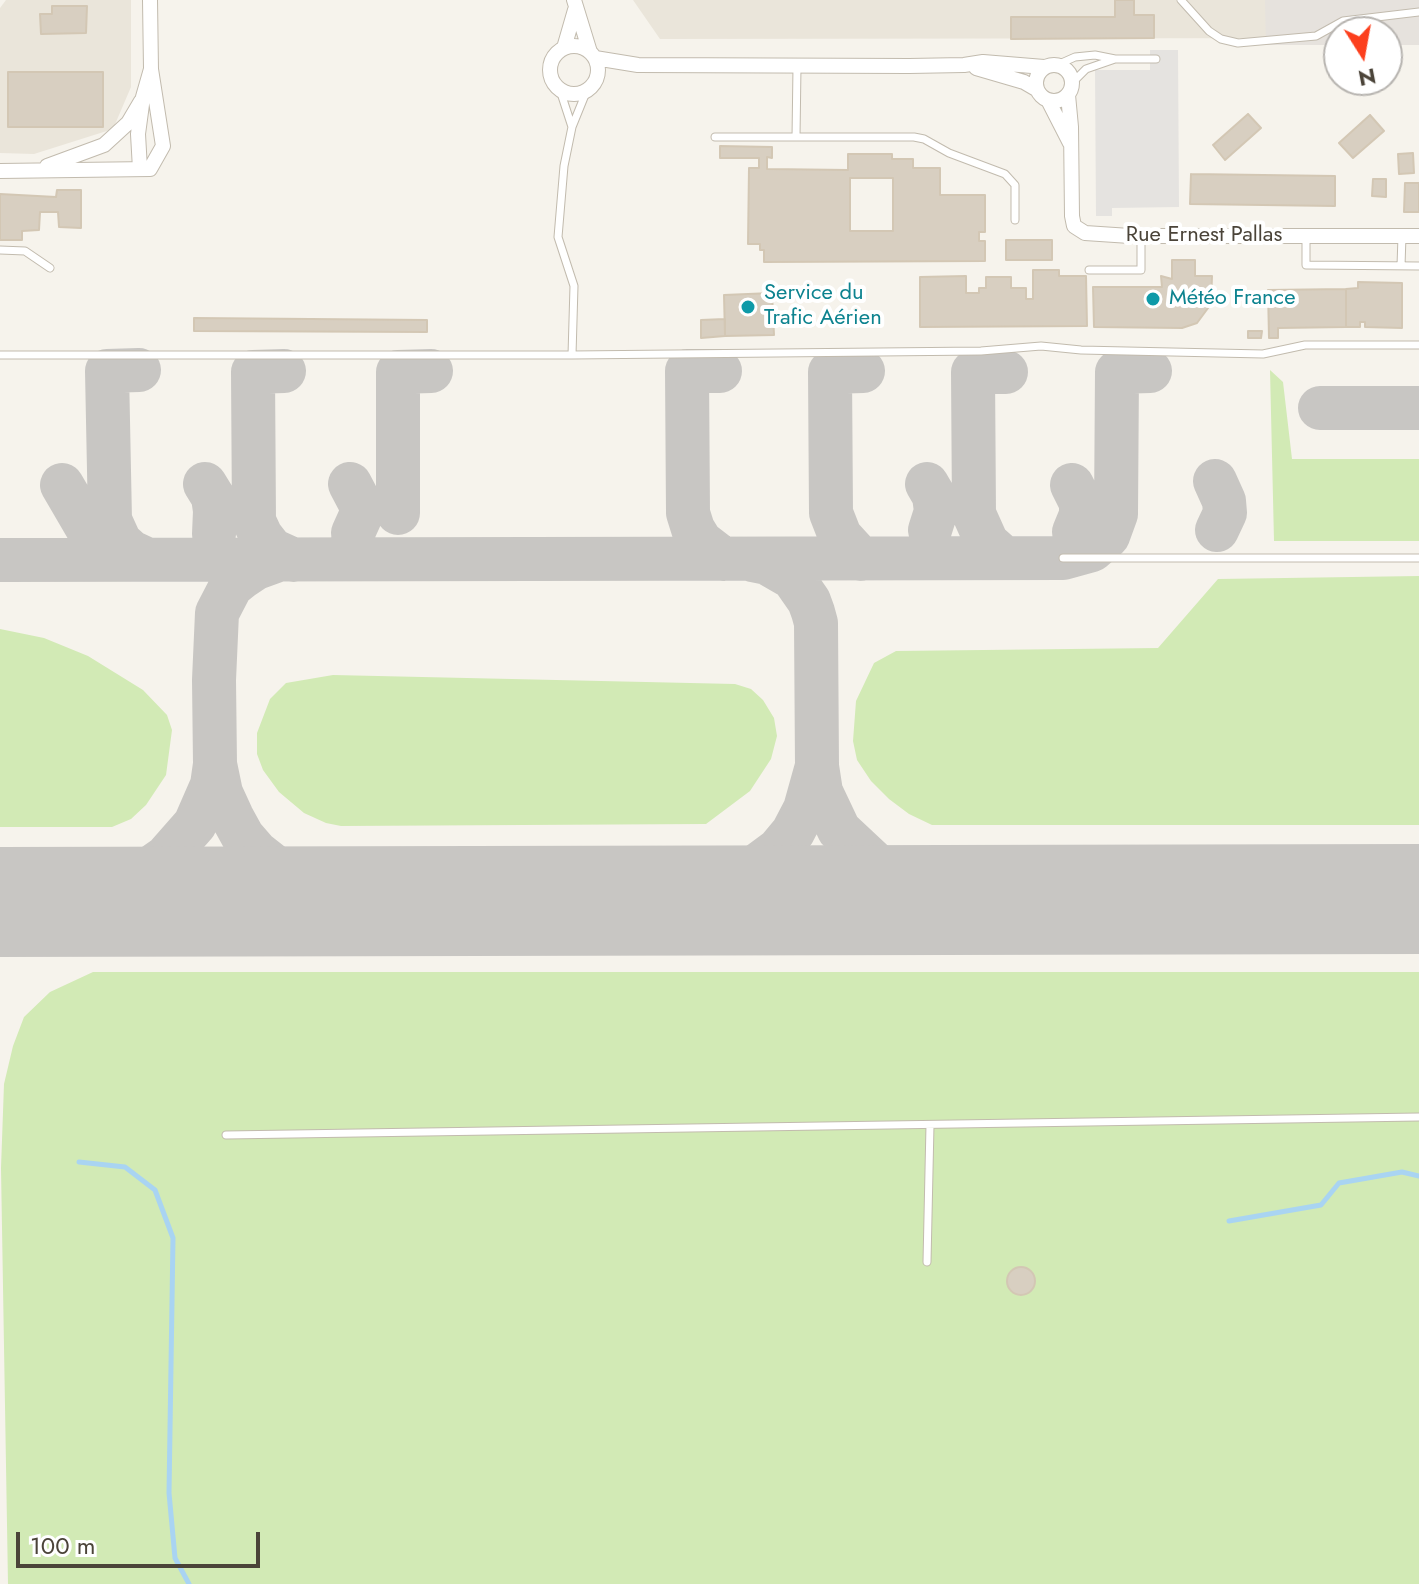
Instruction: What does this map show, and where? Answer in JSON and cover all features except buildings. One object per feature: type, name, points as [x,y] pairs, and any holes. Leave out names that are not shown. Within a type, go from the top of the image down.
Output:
[{"type":"street","points":[[145,169],[163,146],[151,69],[150,0]]},
{"type":"street","points":[[564,48],[574,5]]},
{"type":"street","points":[[574,5],[598,66],[591,85]]},
{"type":"street","points":[[638,65],[607,74],[576,94],[560,90],[550,78],[549,70],[554,55],[564,48],[575,46],[592,55],[638,65],[797,67],[964,65],[983,62],[1050,66],[1067,71],[1070,89],[1058,100],[1048,100],[1036,89],[998,73],[964,65]]},
{"type":"street","points":[[1036,89],[1036,77],[1050,66]]},
{"type":"street","points":[[145,169],[138,134],[151,69]]},
{"type":"street","name":"Rue Ernest Pallas","points":[[1070,89],[1072,216],[1074,226],[1085,233],[1141,236],[1419,236]]},
{"type":"street","points":[[5,171],[46,166],[104,145],[128,123],[143,97]]},
{"type":"street","name":"Rue Ernest Pallas","points":[[1048,100],[1070,143]]},
{"type":"street","points":[[5,171],[145,169]]},
{"type":"lane","points":[[1181,0],[1209,31],[1221,39],[1238,43],[1316,36],[1343,21],[1419,12]]},
{"type":"lane","points":[[1050,66],[1075,57],[1095,55],[1115,59],[1156,59]]},
{"type":"lane","points":[[1070,89],[1086,69],[1115,59]]},
{"type":"lane","points":[[796,137],[797,67]]},
{"type":"lane","points":[[572,355],[574,286],[558,237],[564,166],[572,127],[591,85]]},
{"type":"lane","points":[[560,90],[572,127]]},
{"type":"lane","points":[[715,137],[924,139],[943,150],[1005,174],[1015,185],[1015,220]]},
{"type":"lane","points":[[1089,270],[1141,270],[1141,236]]},
{"type":"lane","points":[[1306,236],[1306,265],[1419,266]]},
{"type":"lane","points":[[1401,266],[1402,236]]},
{"type":"lane","points":[[0,250],[25,251],[50,268]]},
{"type":"lane","points":[[0,355],[572,355],[981,351],[1041,346],[1081,350],[1263,354],[1305,345],[1419,345]]},
{"type":"lane","points":[[1063,558],[1419,558]]},
{"type":"lane","points":[[226,1135],[1419,1117]]},
{"type":"lane","points":[[927,1262],[930,1125]]},
{"type":"shaded area","points":[[6,0],[131,0],[131,87],[113,129],[34,154],[0,153],[0,8]]},
{"type":"shaded area","points":[[633,0],[1419,0],[1419,37],[1403,34],[1403,16],[1323,16],[1323,38],[660,39]]},
{"type":"shaded area","points":[[1265,0],[1419,0],[1419,45],[1403,45],[1403,16],[1323,16],[1323,45],[1266,45]]},
{"type":"shaded area","points":[[1150,50],[1178,50],[1179,207],[1112,208],[1112,216],[1096,216],[1095,70],[1150,70]]},
{"type":"green space","points":[[1270,370],[1283,382],[1292,459],[1419,459],[1419,541],[1274,541]]},
{"type":"green space","points":[[1419,576],[1419,825],[932,825],[909,814],[889,799],[871,781],[857,760],[853,741],[856,701],[874,663],[896,651],[1158,648],[1218,579]]},
{"type":"green space","points":[[0,629],[44,638],[88,656],[143,690],[167,715],[172,730],[166,775],[146,805],[131,819],[112,827],[0,827]]},
{"type":"green space","points":[[333,675],[735,684],[751,689],[763,700],[774,718],[777,736],[771,759],[750,791],[706,824],[341,826],[304,813],[279,792],[263,770],[257,754],[257,733],[270,699],[286,683]]},
{"type":"green space","points":[[93,972],[1419,972],[1419,1584],[8,1584],[1,1168],[4,1084],[24,1017],[50,992]]},
{"type":"waterway","points":[[79,1162],[125,1167],[155,1190],[173,1238],[169,1493],[175,1558],[189,1584]]},
{"type":"waterway","points":[[1229,1221],[1321,1205],[1339,1183],[1402,1172],[1419,1176]]},
{"type":"taxiway","points":[[139,370],[107,371],[110,520],[120,542],[146,559]]},
{"type":"taxiway","points":[[284,371],[253,372],[254,521],[272,550],[294,560]]},
{"type":"taxiway","points":[[398,513],[398,372],[431,371]]},
{"type":"taxiway","points":[[720,371],[687,371],[688,513],[701,542],[723,559]]},
{"type":"taxiway","points":[[861,559],[840,536],[831,513],[830,372],[863,371]]},
{"type":"taxiway","points":[[0,560],[1063,558],[1092,550],[1108,536],[1116,514],[1117,372],[1150,371]]},
{"type":"taxiway","points":[[1004,558],[987,543],[974,514],[973,372],[1006,372]]},
{"type":"taxiway","points":[[1320,408],[1419,408]]},
{"type":"taxiway","points":[[1215,481],[1224,501],[1225,513],[1217,530]]},
{"type":"taxiway","points":[[205,484],[213,497],[214,534]]},
{"type":"taxiway","points":[[350,484],[362,513],[353,533]]},
{"type":"taxiway","points":[[927,484],[934,496],[936,511],[930,530]]},
{"type":"taxiway","points":[[62,485],[90,533]]},
{"type":"taxiway","points":[[1072,485],[1081,503],[1081,515],[1074,532]]},
{"type":"taxiway","points":[[278,560],[256,568],[231,586],[217,613],[215,764],[221,793],[232,817],[256,852],[293,881],[342,900]]},
{"type":"taxiway","points":[[752,560],[767,563],[793,578],[813,612],[816,623],[817,766],[821,792],[839,830],[886,874],[924,892],[966,901]]},
{"type":"taxiway","points":[[0,928],[23,913],[96,896],[126,885],[166,857],[195,824],[212,785],[215,764]]},
{"type":"taxiway","points":[[680,898],[732,884],[778,850],[793,832],[805,809],[817,766]]},
{"type":"runway","points":[[0,902],[1419,899]]},
{"type":"place","name":"Météo France","points":[[1153,299]]},
{"type":"place","name":"Service du Trafic Aérien","points":[[748,307]]}]
